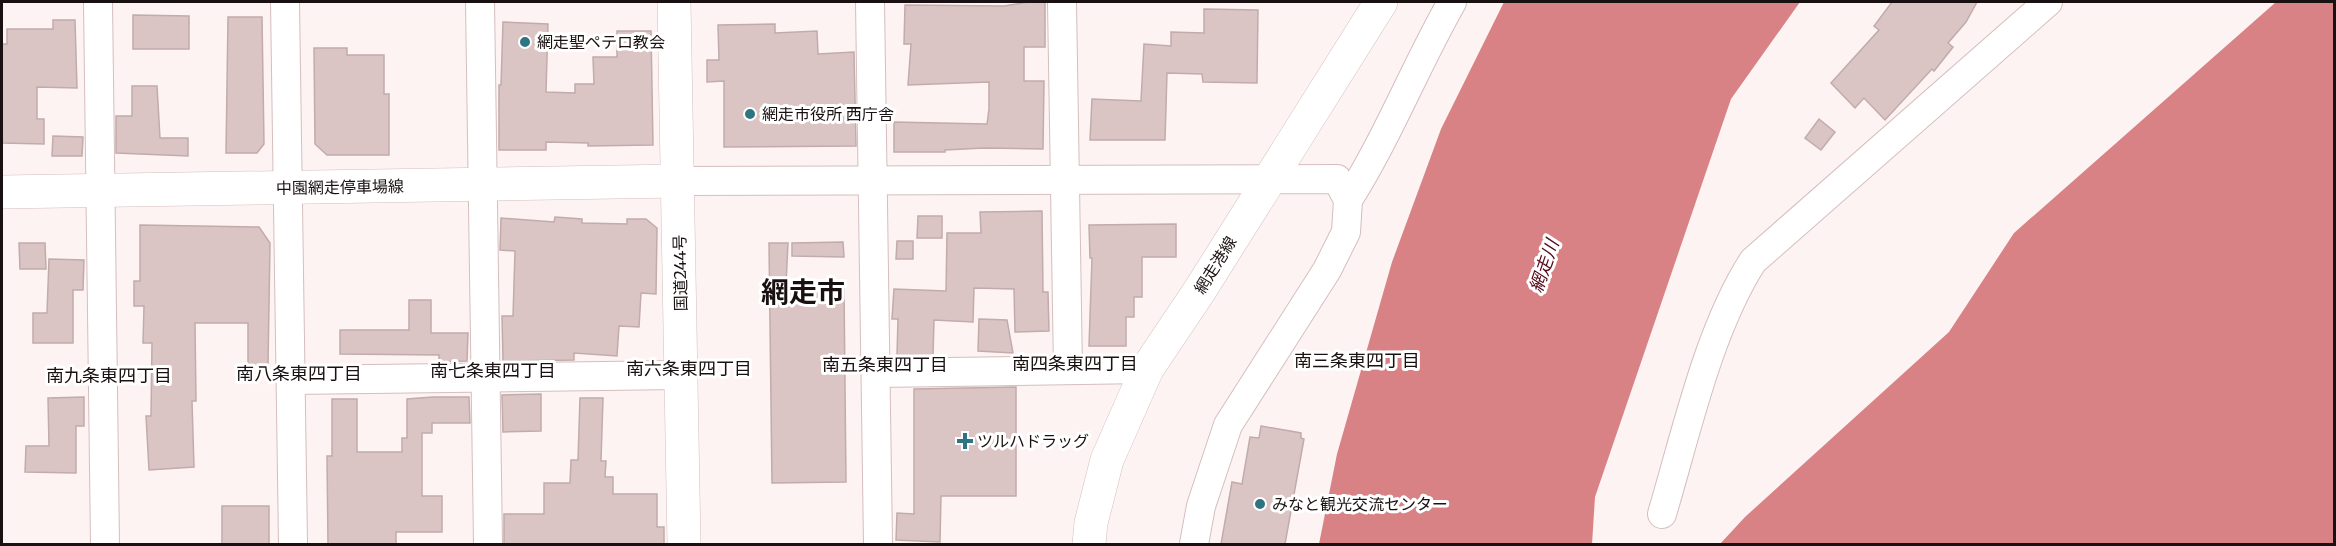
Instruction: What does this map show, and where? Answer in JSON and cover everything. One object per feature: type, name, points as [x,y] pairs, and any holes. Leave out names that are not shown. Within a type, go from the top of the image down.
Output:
[{"type":"main road","name":"国道244号","points":[[674,2],[684,544]]},
{"type":"main road","name":"網走港線","points":[[1089,544],[1091,523],[1107,460],[1147,369],[1200,290],[1381,2]]},
{"type":"main road","name":"中園網走停車場線","points":[[2,192],[679,181]]},
{"type":"street","points":[[98,2],[105,544]]},
{"type":"street","points":[[285,2],[293,544]]},
{"type":"street","points":[[480,2],[488,544]]},
{"type":"street","points":[[870,2],[878,544]]},
{"type":"street","points":[[1062,2],[1068,370]]},
{"type":"street","points":[[1194,544],[1201,506],[1228,425],[1341,243],[1346,232],[1348,200],[1370,164],[1427,45],[1452,2]]},
{"type":"street","points":[[1662,514],[1711,355],[1734,295],[1753,261],[2048,2]]},
{"type":"street","points":[[679,181],[1337,179],[1348,200]]},
{"type":"street","points":[[876,373],[1147,369]]},
{"type":"street","points":[[291,380],[681,375]]},
{"type":"water","name":"網走川","points":[[1504,2],[1800,2],[1731,99],[1595,497],[1592,544],[1319,544],[1337,454],[1392,262],[1441,129]]},
{"type":"water","points":[[2276,2],[2334,2],[2334,544],[1720,544],[1745,517],[1949,332],[2014,233]]},
{"type":"building","points":[[1045,2],[1045,47],[1024,47],[1024,81],[1044,81],[1043,149],[984,148],[945,150],[945,152],[894,152],[894,122],[987,124],[989,109],[989,82],[908,85],[911,44],[904,44],[905,5],[1004,6]]},
{"type":"building","points":[[1892,2],[1977,2],[1966,22],[1948,43],[1953,47],[1934,71],[1932,69],[1885,120],[1864,98],[1855,108],[1831,83],[1879,30],[1874,26]]},
{"type":"building","points":[[1204,9],[1258,10],[1257,83],[1203,82],[1202,74],[1167,73],[1165,140],[1090,140],[1092,99],[1141,101],[1144,44],[1171,46],[1171,32],[1204,33]]},
{"type":"building","points":[[133,15],[189,16],[189,49],[133,49]]},
{"type":"building","points":[[228,17],[262,17],[264,144],[257,153],[226,153]]},
{"type":"building","points":[[53,20],[75,20],[77,88],[37,87],[37,119],[44,119],[44,144],[2,143],[2,44],[7,44],[7,29],[53,29]]},
{"type":"building","points":[[503,22],[548,24],[546,92],[575,93],[575,84],[594,84],[593,57],[617,57],[617,31],[651,31],[653,145],[588,146],[588,143],[546,142],[546,150],[499,150],[499,85],[501,85]]},
{"type":"building","points":[[775,24],[775,33],[817,31],[818,54],[854,52],[856,146],[724,147],[724,81],[707,82],[707,60],[719,60],[718,25]]},
{"type":"building","points":[[314,48],[347,48],[347,55],[384,55],[384,94],[389,94],[389,155],[327,155],[315,144]]},
{"type":"building","points":[[132,86],[157,86],[160,138],[188,138],[188,156],[116,153],[116,116],[132,116]]},
{"type":"building","points":[[1819,119],[1835,132],[1821,150],[1805,138]]},
{"type":"building","points":[[53,136],[83,137],[82,156],[52,156]]},
{"type":"building","points":[[1042,211],[1043,292],[1048,292],[1049,331],[1015,332],[1014,289],[974,288],[973,322],[934,320],[933,356],[897,355],[898,319],[892,319],[894,289],[946,291],[947,233],[981,233],[980,212]]},
{"type":"building","points":[[918,216],[942,216],[942,238],[917,238]]},
{"type":"building","points":[[555,217],[582,219],[582,223],[627,224],[627,219],[646,219],[657,228],[656,294],[641,293],[639,327],[619,326],[617,356],[574,353],[574,360],[503,361],[502,316],[513,316],[515,251],[500,250],[501,218],[554,222]]},
{"type":"building","points":[[1176,224],[1176,257],[1142,257],[1142,297],[1134,297],[1134,317],[1126,317],[1126,346],[1089,346],[1092,258],[1090,258],[1089,225]]},
{"type":"building","points":[[140,225],[259,227],[270,243],[268,366],[248,366],[248,323],[195,323],[196,401],[192,401],[194,467],[149,470],[146,416],[151,416],[152,343],[143,343],[144,306],[134,306],[134,281],[140,281]]},
{"type":"building","points":[[897,241],[913,241],[913,259],[896,259]]},
{"type":"building","points":[[843,242],[844,257],[792,256],[792,243]]},
{"type":"building","points":[[19,243],[45,243],[46,269],[20,269]]},
{"type":"building","points":[[769,243],[788,243],[786,284],[844,287],[846,482],[772,483]]},
{"type":"building","points":[[49,259],[84,260],[83,290],[73,290],[73,343],[33,343],[33,313],[47,313]]},
{"type":"building","points":[[409,300],[431,300],[431,333],[468,333],[467,361],[439,362],[439,355],[340,354],[340,330],[409,330]]},
{"type":"building","points":[[979,319],[1007,320],[1013,353],[978,351]]},
{"type":"building","name":"ツルハドラッグ","points":[[1016,387],[1016,496],[941,496],[940,542],[896,540],[897,513],[914,514],[914,389]]},
{"type":"building","points":[[541,394],[541,431],[503,432],[502,395]]},
{"type":"building","points":[[84,397],[84,426],[76,426],[76,473],[25,472],[26,446],[49,446],[48,398]]},
{"type":"building","points":[[469,397],[470,423],[432,423],[432,433],[422,433],[422,496],[442,496],[442,532],[396,532],[396,544],[328,544],[327,456],[332,456],[332,399],[357,399],[357,452],[402,452],[402,438],[407,438],[407,399]]},
{"type":"building","points":[[580,398],[603,398],[601,461],[606,461],[605,477],[613,477],[613,494],[657,494],[657,527],[664,527],[664,544],[504,544],[504,514],[544,514],[544,483],[570,483],[571,460],[578,460]]},
{"type":"building","name":"みなと観光交流センター","points":[[1261,426],[1301,433],[1301,438],[1304,439],[1285,544],[1221,544],[1232,482],[1242,484],[1250,437],[1259,438]]},
{"type":"building","points":[[222,506],[269,506],[269,544],[222,544]]},
{"type":"place","name":"網走聖ペテロ教会","points":[[525,42]]},
{"type":"place","name":"網走市役所 西庁舎","points":[[750,114]]},
{"type":"place","name":"ツルハドラッグ","points":[[965,441]]},
{"type":"place","name":"みなと観光交流センター","points":[[1260,504]]},
{"type":"district","name":"網走市","points":[[803,292]]},
{"type":"district","name":"南三条東四丁目","points":[[1357,360]]},
{"type":"district","name":"南四条東四丁目","points":[[1075,363]]},
{"type":"district","name":"南五条東四丁目","points":[[885,364]]},
{"type":"district","name":"南六条東四丁目","points":[[689,368]]},
{"type":"district","name":"南七条東四丁目","points":[[493,370]]},
{"type":"district","name":"南八条東四丁目","points":[[299,373]]},
{"type":"district","name":"南九条東四丁目","points":[[109,375]]}]
